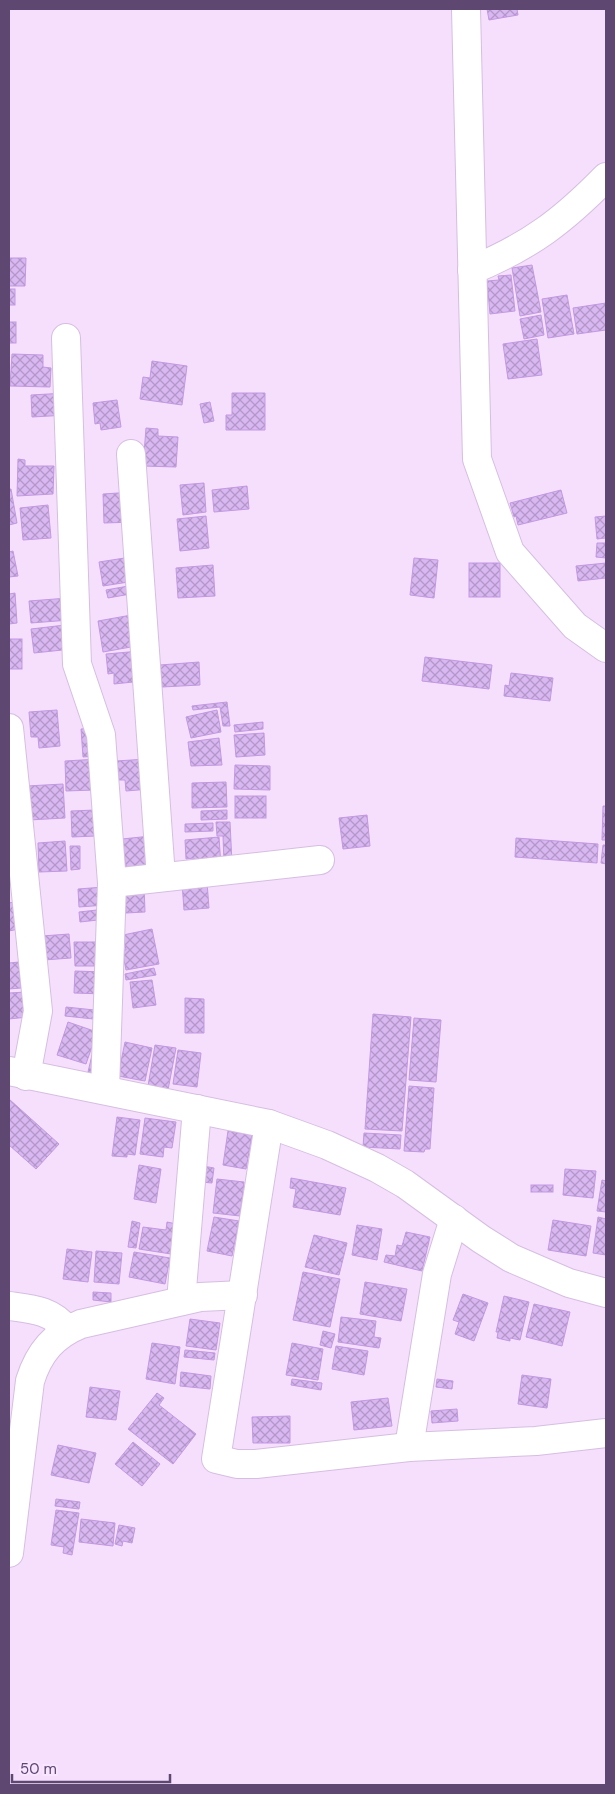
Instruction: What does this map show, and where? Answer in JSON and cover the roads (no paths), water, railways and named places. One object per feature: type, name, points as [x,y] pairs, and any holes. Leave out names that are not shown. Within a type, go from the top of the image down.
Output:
[{"type":"street","points":[[466,9],[477,459],[510,552],[575,626],[606,648]]},
{"type":"street","points":[[472,270],[509,254],[554,226],[606,177]]},
{"type":"street","points":[[66,338],[77,664],[101,735],[112,883],[105,1090]]},
{"type":"street","points":[[132,454],[161,877]]},
{"type":"street","points":[[9,728],[38,1011],[18,1073],[269,1124],[327,1145],[377,1168],[405,1184],[511,1258],[569,1284],[606,1293]]},
{"type":"street","points":[[112,883],[320,860]]},
{"type":"street","points":[[181,1301],[196,1109]]},
{"type":"street","points":[[269,1124],[216,1459],[237,1464],[256,1464],[409,1446],[536,1441],[606,1433]]},
{"type":"street","points":[[409,1446],[437,1274],[454,1220]]},
{"type":"street","points":[[9,1553],[30,1381],[34,1365],[42,1352],[53,1340],[67,1330],[81,1324],[200,1297],[243,1296]]},
{"type":"street","points":[[9,1306],[45,1312],[54,1316],[67,1330]]}]
